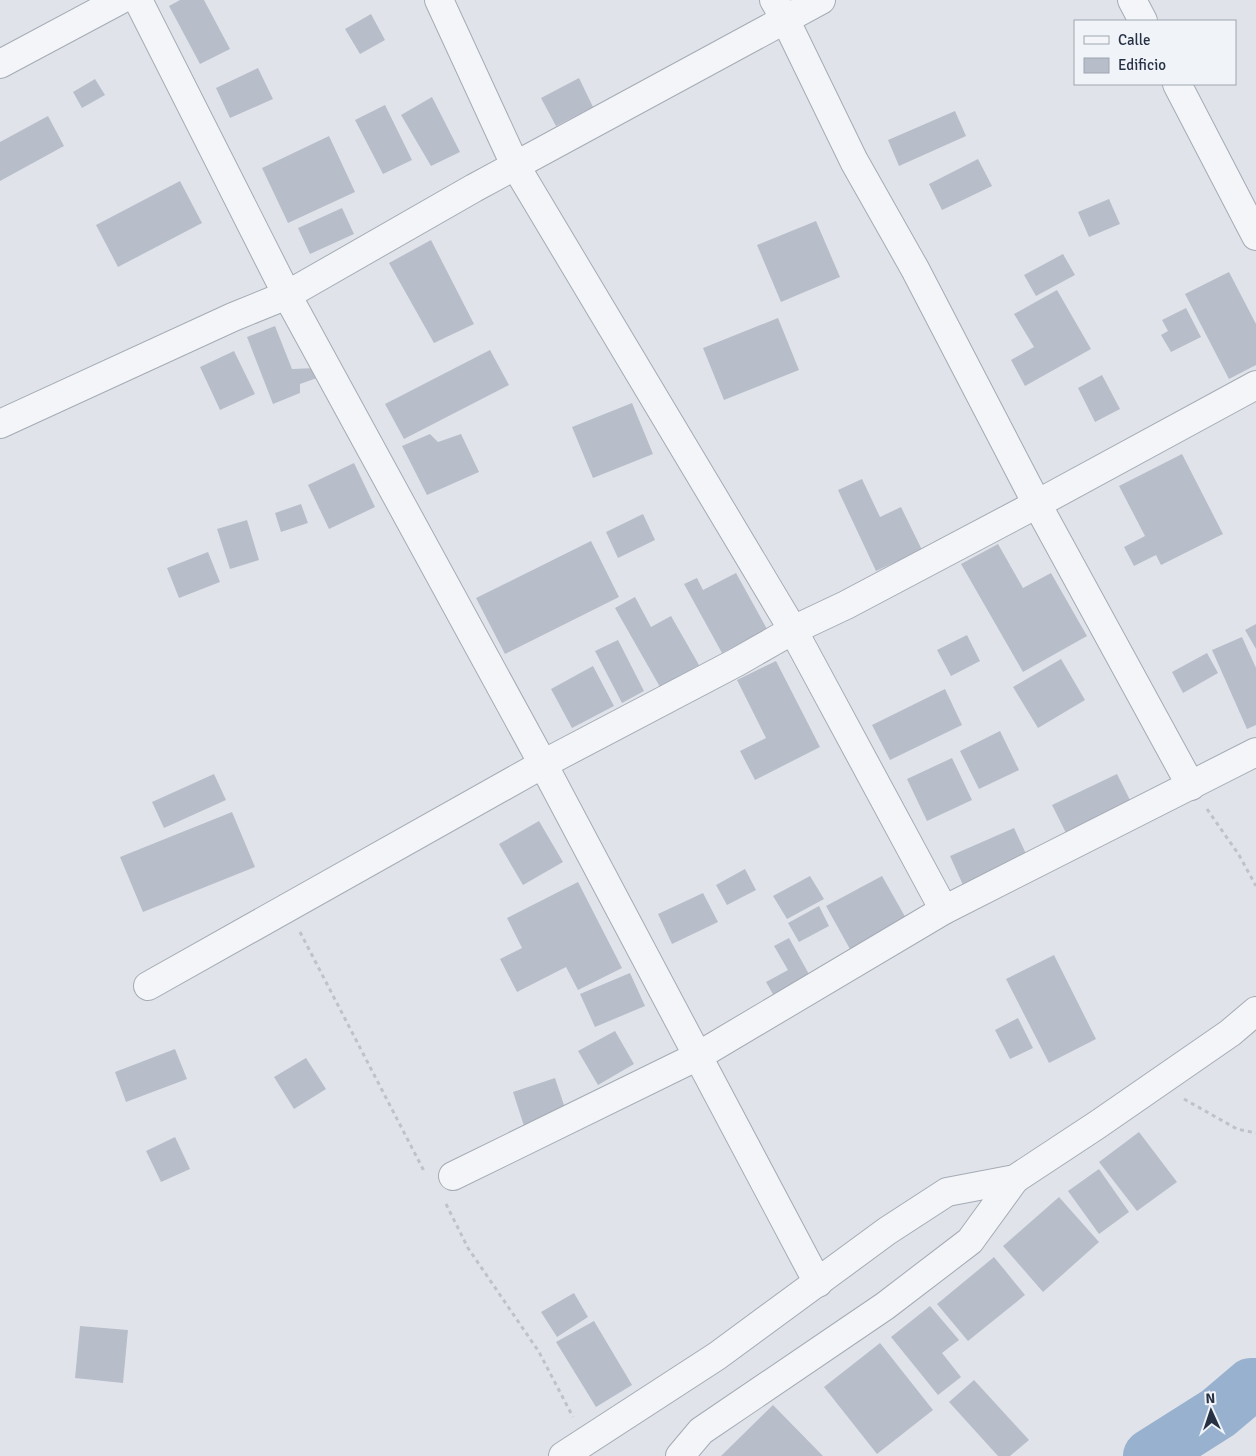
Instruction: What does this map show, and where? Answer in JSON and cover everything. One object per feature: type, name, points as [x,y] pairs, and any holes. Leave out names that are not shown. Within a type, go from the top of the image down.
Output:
[{"type":"street","points":[[0,64],[120,0]]},
{"type":"street","points":[[138,0],[287,295],[542,764],[818,1283]]},
{"type":"street","points":[[439,0],[515,166],[793,630],[944,910]]},
{"type":"street","points":[[0,424],[233,317],[287,295],[515,166],[780,10],[821,0]]},
{"type":"street","points":[[1132,0],[1142,20]]},
{"type":"street","points":[[780,10],[854,161],[915,269],[1037,504],[1191,786]]},
{"type":"street","points":[[1178,85],[1256,236]]},
{"type":"street","points":[[148,986],[542,764],[737,662],[793,630],[846,605],[1037,504],[1256,385]]},
{"type":"street","points":[[453,1176],[698,1056],[944,910],[1256,752]]},
{"type":"street","points":[[680,1456],[701,1431],[885,1306],[970,1241],[1015,1179],[1098,1125],[1256,1012]]},
{"type":"street","points":[[562,1456],[716,1356],[887,1231],[947,1192],[1015,1179]]},
{"type":"path","points":[[1191,786],[1239,855],[1256,886]]},
{"type":"path","points":[[1157,1084],[1237,1129],[1256,1133]]},
{"type":"building","points":[[180,0],[204,0],[230,49],[200,64],[169,6]]},
{"type":"building","points":[[371,14],[385,40],[360,54],[345,29]]},
{"type":"building","points":[[258,68],[273,99],[230,118],[216,88]]},
{"type":"building","points":[[579,78],[593,107],[556,126],[541,98]]},
{"type":"building","points":[[95,79],[105,95],[82,108],[73,92]]},
{"type":"building","points":[[432,97],[460,152],[431,166],[401,115]]},
{"type":"building","points":[[385,105],[412,160],[383,174],[355,120]]},
{"type":"building","points":[[955,111],[966,136],[899,166],[888,140]]},
{"type":"building","points":[[48,116],[64,146],[0,181],[0,142]]},
{"type":"building","points":[[329,136],[355,192],[288,223],[262,168]]},
{"type":"building","points":[[978,159],[992,186],[942,210],[929,184]]},
{"type":"building","points":[[180,181],[202,223],[118,267],[96,225]]},
{"type":"building","points":[[1109,199],[1120,224],[1089,237],[1078,212]]},
{"type":"building","points":[[342,208],[354,234],[310,254],[298,228]]},
{"type":"building","points":[[816,221],[840,277],[781,302],[757,245]]},
{"type":"building","points":[[431,240],[474,324],[434,343],[389,263]]},
{"type":"building","points":[[1063,254],[1075,275],[1036,296],[1024,275]]},
{"type":"building","points":[[1229,272],[1256,324],[1256,365],[1229,379],[1185,294]]},
{"type":"building","points":[[1057,290],[1091,349],[1025,386],[1011,360],[1034,347],[1014,314]]},
{"type":"building","points":[[1186,308],[1201,337],[1171,352],[1161,335],[1168,331],[1162,320]]},
{"type":"building","points":[[778,318],[799,370],[724,400],[703,348]]},
{"type":"building","points":[[275,326],[292,369],[316,368],[317,378],[300,384],[300,393],[273,404],[247,337]]},
{"type":"building","points":[[490,350],[509,385],[404,439],[385,404]]},
{"type":"building","points":[[234,351],[255,394],[220,410],[200,367]]},
{"type":"building","points":[[1102,375],[1120,409],[1095,422],[1078,388]]},
{"type":"building","points":[[632,403],[653,454],[593,478],[572,427]]},
{"type":"building","points":[[430,434],[438,442],[461,434],[479,472],[427,495],[402,446]]},
{"type":"building","points":[[1182,454],[1223,534],[1161,565],[1156,555],[1134,566],[1124,547],[1145,536],[1119,486]]},
{"type":"building","points":[[354,463],[375,507],[329,529],[308,485]]},
{"type":"building","points":[[862,479],[880,517],[901,507],[922,550],[876,571],[838,490]]},
{"type":"building","points":[[301,504],[308,523],[281,532],[275,513]]},
{"type":"building","points":[[643,514],[655,540],[618,558],[606,532]]},
{"type":"building","points":[[247,520],[259,560],[230,569],[217,529]]},
{"type":"building","points":[[591,541],[619,597],[505,654],[476,598]]},
{"type":"building","points":[[998,544],[1023,588],[1051,573],[1087,636],[1023,672],[961,564]]},
{"type":"building","points":[[208,552],[220,582],[179,598],[167,568]]},
{"type":"building","points":[[736,573],[767,629],[722,653],[684,584],[697,578],[703,590]]},
{"type":"building","points":[[635,597],[651,627],[671,616],[699,665],[660,687],[615,608]]},
{"type":"building","points":[[1256,624],[1256,649],[1245,630]]},
{"type":"building","points":[[967,635],[980,661],[951,676],[937,650]]},
{"type":"building","points":[[1242,637],[1256,668],[1256,725],[1247,729],[1212,650]]},
{"type":"building","points":[[618,640],[644,691],[622,703],[595,651]]},
{"type":"building","points":[[1207,653],[1218,673],[1183,693],[1172,672]]},
{"type":"building","points":[[1061,659],[1085,700],[1038,728],[1013,687]]},
{"type":"building","points":[[776,661],[820,747],[755,780],[740,751],[766,738],[737,680]]},
{"type":"building","points":[[593,666],[614,706],[572,728],[551,689]]},
{"type":"building","points":[[945,689],[962,725],[890,760],[872,725]]},
{"type":"building","points":[[1000,731],[1019,770],[979,789],[960,751]]},
{"type":"building","points":[[952,758],[972,800],[927,821],[907,779]]},
{"type":"building","points":[[214,774],[226,800],[164,828],[152,802]]},
{"type":"building","points":[[1117,774],[1132,804],[1067,835],[1052,805]]},
{"type":"building","points":[[232,812],[255,867],[143,912],[120,857]]},
{"type":"building","points":[[539,821],[563,862],[523,885],[499,844]]},
{"type":"building","points":[[1014,828],[1027,856],[963,885],[950,856]]},
{"type":"building","points":[[745,869],[756,890],[727,905],[716,885]]},
{"type":"building","points":[[810,876],[824,899],[787,919],[773,896]]},
{"type":"building","points":[[882,876],[907,920],[851,951],[826,906]]},
{"type":"building","points":[[578,882],[622,968],[578,990],[566,967],[517,992],[500,959],[522,948],[507,918]]},
{"type":"building","points":[[703,893],[718,922],[672,944],[658,914]]},
{"type":"building","points":[[819,906],[829,926],[799,942],[788,923]]},
{"type":"building","points":[[789,938],[810,976],[774,996],[766,982],[788,970],[774,946]]},
{"type":"building","points":[[1054,955],[1096,1039],[1049,1063],[1006,979]]},
{"type":"building","points":[[630,973],[645,1006],[595,1027],[580,994]]},
{"type":"building","points":[[1018,1018],[1033,1048],[1010,1059],[995,1030]]},
{"type":"building","points":[[615,1031],[634,1064],[598,1085],[578,1051]]},
{"type":"building","points":[[175,1049],[187,1079],[126,1102],[115,1072]]},
{"type":"building","points":[[306,1058],[326,1089],[294,1109],[274,1077]]},
{"type":"building","points":[[555,1078],[567,1114],[525,1129],[513,1092]]},
{"type":"building","points":[[1139,1132],[1177,1182],[1137,1211],[1099,1162]]},
{"type":"building","points":[[175,1137],[190,1169],[161,1182],[146,1151]]},
{"type":"building","points":[[1099,1169],[1129,1212],[1099,1234],[1068,1191]]},
{"type":"building","points":[[1059,1197],[1099,1242],[1043,1292],[1003,1246]]},
{"type":"building","points":[[994,1257],[1025,1295],[968,1341],[937,1304]]},
{"type":"building","points":[[574,1293],[588,1317],[557,1337],[541,1312]]},
{"type":"building","points":[[930,1306],[959,1340],[942,1353],[961,1377],[938,1395],[891,1337]]},
{"type":"building","points":[[594,1321],[632,1385],[596,1407],[556,1342]]},
{"type":"building","points":[[80,1326],[128,1330],[123,1383],[75,1378]]},
{"type":"building","points":[[880,1343],[933,1410],[877,1454],[824,1387]]},
{"type":"building","points":[[974,1380],[1029,1440],[1010,1456],[998,1456],[949,1402]]},
{"type":"building","points":[[773,1405],[823,1456],[721,1456]]},
{"type":"waterway","points":[[1150,1456],[1218,1413],[1251,1385],[1256,1385]]}]
